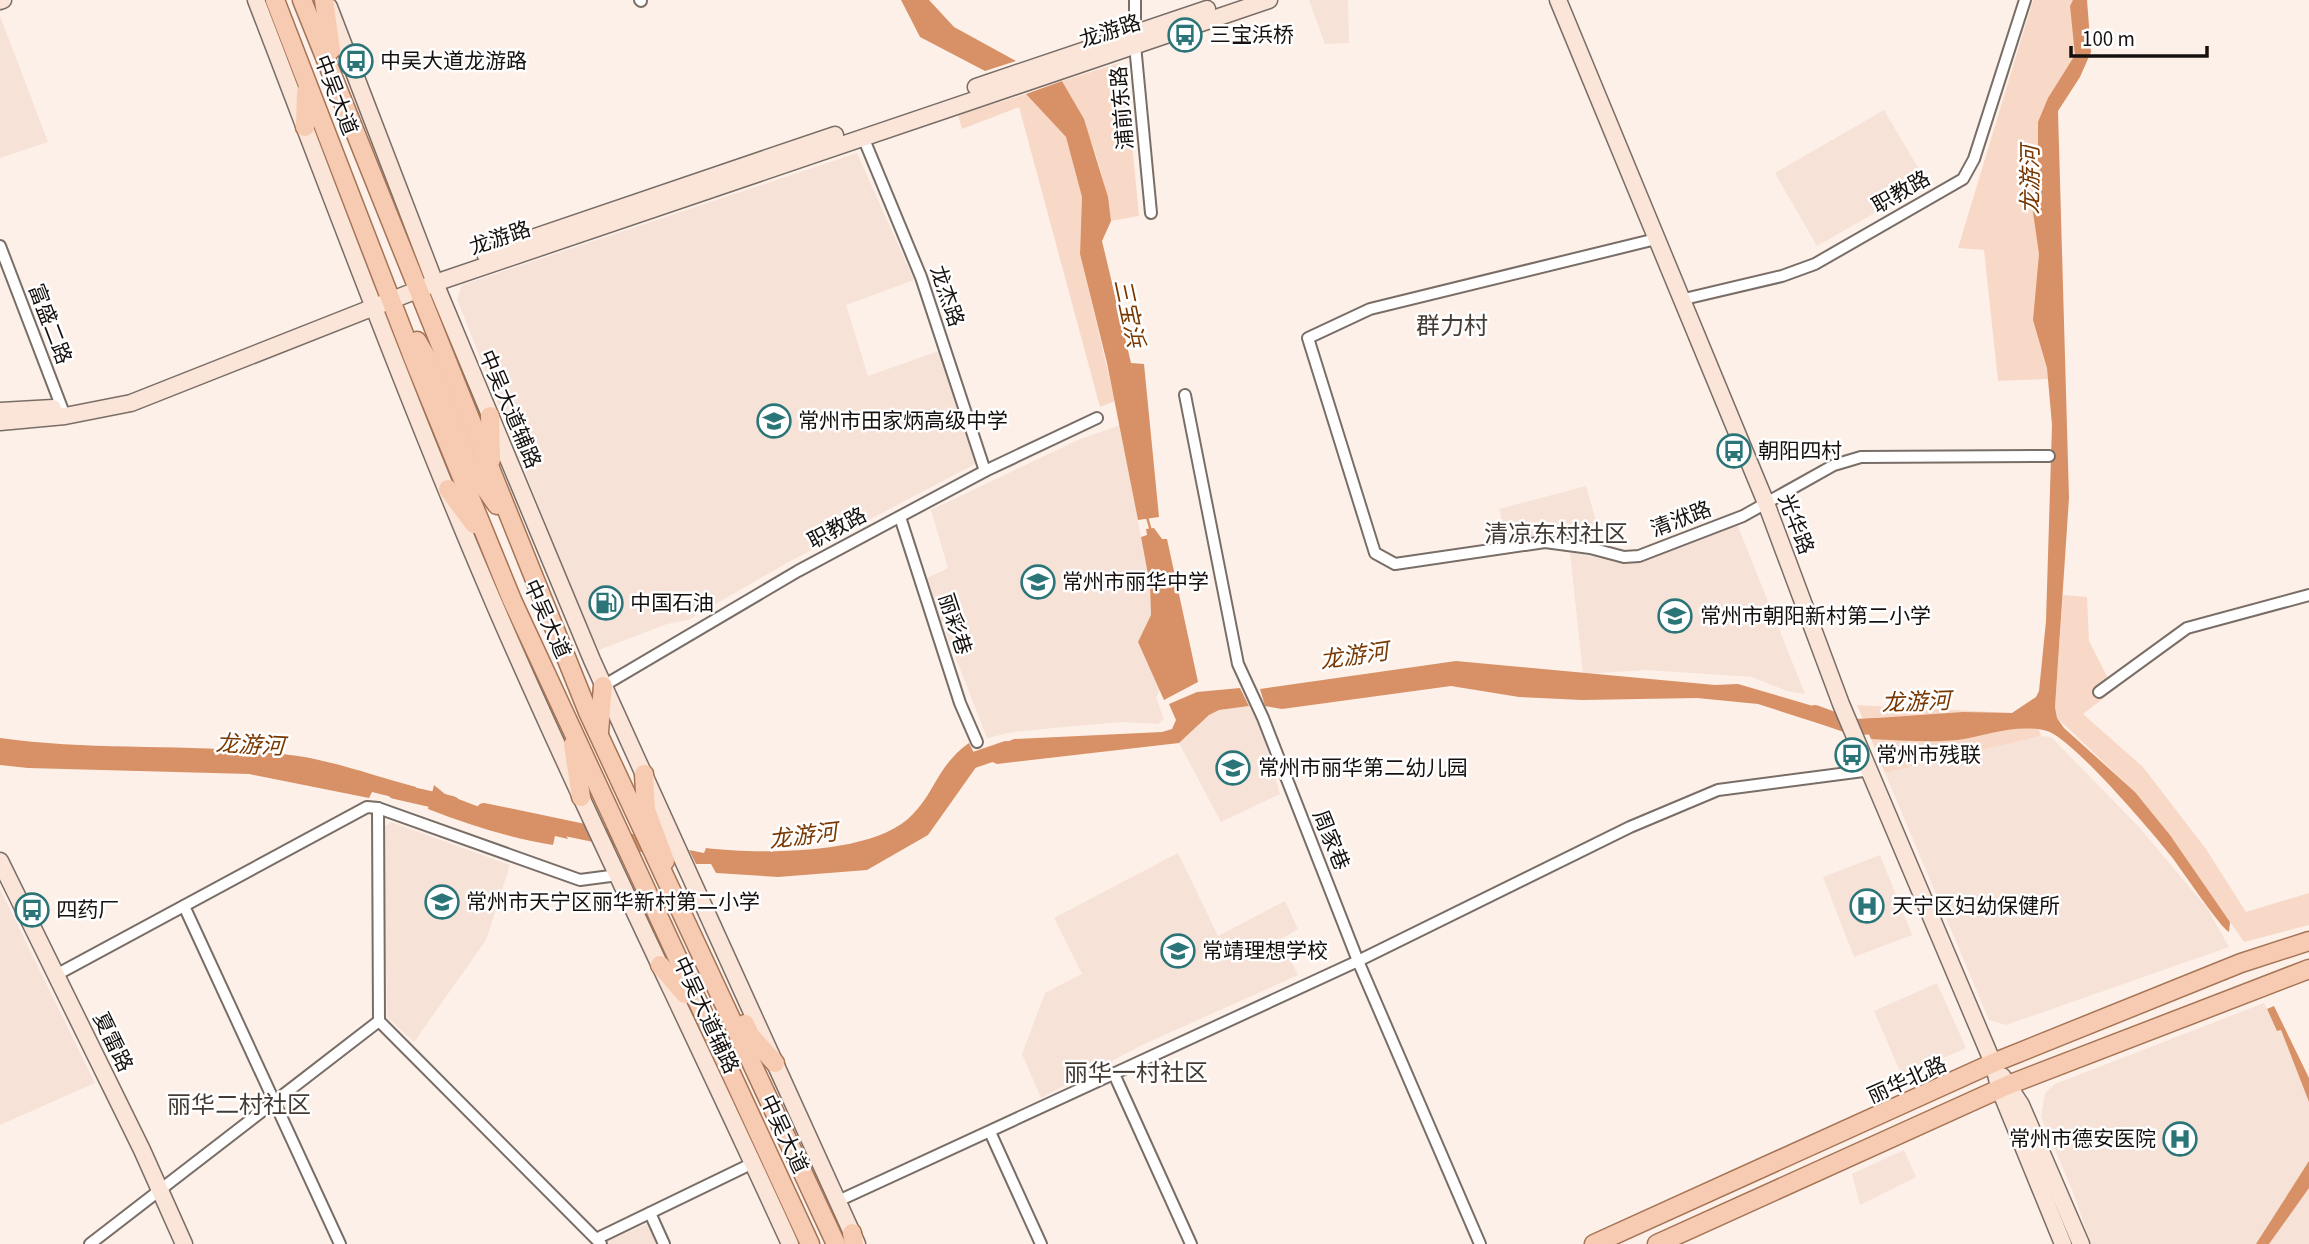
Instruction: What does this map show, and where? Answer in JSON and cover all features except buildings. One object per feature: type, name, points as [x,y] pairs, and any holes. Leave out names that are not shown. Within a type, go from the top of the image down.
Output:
[{"type":"main road","points":[[256,0],[305,127],[381,300],[448,489],[496,606],[582,797]]},
{"type":"main road","name":"中吴大道","points":[[275,0],[381,300],[414,360],[489,543],[628,846],[669,963],[701,1029],[724,1060],[810,1244]]},
{"type":"main road","points":[[292,0],[310,49],[333,76]]},
{"type":"main road","name":"中吴大道","points":[[302,0],[576,683],[599,736],[654,827],[665,852],[668,879],[836,1244]]},
{"type":"main road","points":[[325,0],[327,38],[343,101]]},
{"type":"main road","name":"中吴大道辅路","points":[[325,0],[433,279],[603,686],[644,774]]},
{"type":"main road","name":"龙游路","points":[[433,279],[676,187],[1038,71],[1136,38],[1235,0]]},
{"type":"main road","name":"龙游路","points":[[1136,38],[1269,0]]},
{"type":"main road","name":"光华路","points":[[1558,0],[1766,503],[1855,737],[2004,1087],[2063,1244]]},
{"type":"main road","points":[[303,73],[305,127]]},
{"type":"main road","points":[[303,73],[329,115],[372,232],[383,243],[388,240],[389,216]]},
{"type":"main road","name":"龙游路","points":[[0,422],[63,412],[135,391],[416,285],[863,137],[1008,81]]},
{"type":"main road","points":[[414,360],[412,342],[417,341],[428,360],[471,468],[514,530]]},
{"type":"main road","name":"龙游路","points":[[0,411],[63,412]]},
{"type":"main road","points":[[490,416],[492,474]]},
{"type":"main road","points":[[448,489],[519,588],[561,685],[573,697],[576,695],[576,683]]},
{"type":"main road","points":[[599,736],[603,686]]},
{"type":"main road","points":[[570,724],[582,797]]},
{"type":"main road","points":[[584,754],[584,743],[588,740],[595,747],[615,789],[654,827]]},
{"type":"main road","points":[[644,774],[646,810],[654,827]]},
{"type":"main road","name":"中吴大道辅路","points":[[582,797],[618,875],[669,963],[790,1244]]},
{"type":"main road","name":"中吴大道辅路","points":[[665,852],[775,1063],[855,1241]]},
{"type":"main road","name":"夏雷路","points":[[0,860],[160,1189],[184,1244]]},
{"type":"main road","name":"丽华北路","points":[[1594,1244],[1956,1083],[1993,1063],[2248,961],[2309,941]]},
{"type":"main road","points":[[706,961],[727,986],[750,1035],[775,1063]]},
{"type":"main road","points":[[669,963],[708,1001],[748,1089],[758,1100],[764,1097],[761,1082]]},
{"type":"main road","points":[[1657,1244],[2004,1087],[2309,969]]},
{"type":"main road","points":[[2058,1037],[2066,1062]]},
{"type":"main road","name":"光华路","points":[[2004,1087],[2021,1105],[2081,1244]]},
{"type":"main road","points":[[772,1163],[771,1147],[775,1145],[785,1156],[827,1244]]},
{"type":"main road","points":[[783,1186],[785,1210],[799,1244]]},
{"type":"street","name":"浦前东路","points":[[1135,0],[1151,213]]},
{"type":"street","name":"职教路","points":[[1680,300],[1815,264],[1963,179],[1974,159],[2025,0]]},
{"type":"street","name":"龙杰路","points":[[863,137],[920,277],[985,471]]},
{"type":"street","name":"清洑路","points":[[1656,239],[1370,309],[1308,338],[1375,553],[1395,564],[1545,542],[1590,548],[1624,557],[1639,556],[1743,516],[1834,464],[1861,457],[2049,456]]},
{"type":"street","name":"富盛二路","points":[[0,246],[63,412]]},
{"type":"street","name":"周家巷","points":[[1185,395],[1238,664],[1263,718],[1358,961],[1480,1244]]},
{"type":"street","name":"职教路","points":[[603,686],[798,570],[985,471],[1097,418]]},
{"type":"street","name":"丽彩巷","points":[[900,517],[960,703],[977,742]]},
{"type":"street","points":[[2099,692],[2187,628],[2309,595]]},
{"type":"street","points":[[838,1201],[1358,961],[1630,827],[1718,790],[1871,770]]},
{"type":"street","points":[[56,975],[367,807],[379,808],[580,880],[618,875]]},
{"type":"street","points":[[379,808],[379,1021],[599,1241],[753,1163]]},
{"type":"street","points":[[184,906],[340,1244]]},
{"type":"street","points":[[90,1244],[379,1021]]},
{"type":"street","points":[[1114,1074],[1191,1244]]},
{"type":"street","points":[[990,1132],[1041,1244]]},
{"type":"street","points":[[650,1213],[664,1244]]},
{"type":"shaded area","points":[[901,0],[929,0],[954,27],[1016,61],[985,71],[920,37]]},
{"type":"shaded area","points":[[1309,0],[1348,0],[1349,43],[1325,44]]},
{"type":"shaded area","points":[[2033,0],[2078,0],[2081,71],[2050,110],[2048,379],[1998,381],[1984,250],[1958,248]]},
{"type":"shaded area","points":[[2073,0],[2087,0],[2091,52],[2080,77],[2058,111],[2069,498],[2055,707],[2057,718],[2064,728],[2135,792],[2170,835],[2230,922],[2229,932],[2130,808],[2092,767],[2059,737],[2047,731],[2024,728],[1946,741],[1871,739],[1863,719],[1963,712],[2012,713],[2036,697],[2039,691],[2046,621],[2052,425],[2047,368],[2033,320],[2039,254],[2032,205],[2038,168],[2038,122],[2048,98],[2075,55],[2070,6]]},
{"type":"shaded area","points":[[0,16],[48,142],[0,158]]},
{"type":"shaded area","points":[[1119,63],[1125,71],[1139,216],[1111,221],[1094,148],[1062,81]]},
{"type":"shaded area","points":[[1062,81],[1084,119],[1108,197],[1111,221],[1102,241],[1131,363],[1144,364],[1159,517],[1138,520],[1107,363],[1080,254],[1082,197],[1066,137],[1026,94]]},
{"type":"shaded area","points":[[1026,94],[1066,137],[1082,197],[1080,254],[1115,401],[1100,407],[1019,107],[962,129],[958,115]]},
{"type":"shaded area","points":[[1884,110],[1927,183],[1817,246],[1775,173]]},
{"type":"shaded area","name":"常州市田家炳高级中学","points":[[857,153],[914,280],[846,305],[868,376],[939,351],[975,464],[785,564],[688,620],[667,624],[599,650],[567,578],[457,299],[462,285]]},
{"type":"shaded area","name":"常州市丽华中学","points":[[1120,425],[1150,585],[1151,616],[1138,642],[1160,690],[1156,698],[1164,719],[1158,724],[1122,722],[1013,732],[987,738],[925,579],[948,568],[931,510],[1078,440]]},
{"type":"shaded area","points":[[1586,486],[1603,545],[1546,536],[1507,540],[1499,509]]},
{"type":"shaded area","name":"常州市朝阳新村第二小学","points":[[1737,524],[1805,694],[1787,691],[1752,677],[1647,670],[1583,674],[1570,552],[1622,563],[1642,561]]},
{"type":"shaded area","points":[[1154,528],[1162,539],[1167,539],[1198,682],[1164,700],[1138,642],[1151,615],[1150,585],[1141,537],[1147,535],[1146,529]]},
{"type":"shaded area","points":[[2063,595],[2087,597],[2089,641],[2114,690],[2083,714],[2143,767],[2206,849],[2246,912],[2309,893],[2309,925],[2244,942],[2170,835],[2135,792],[2057,718],[2055,706]]},
{"type":"shaded area","points":[[1456,661],[1715,685],[1738,684],[1830,711],[1839,730],[1758,704],[1697,698],[1582,700],[1519,697],[1451,686],[1282,709],[1265,706],[1260,689]]},
{"type":"shaded area","points":[[1240,688],[1249,706],[1219,710],[1209,715],[1179,743],[997,764],[988,760],[984,751],[1014,739],[1162,732],[1172,729],[1176,720],[1169,704],[1197,692]]},
{"type":"shaded area","points":[[2030,702],[2041,736],[1885,773],[1857,705],[2012,713]]},
{"type":"shaded area","name":"常州市丽华第二幼儿园","points":[[1249,706],[1261,729],[1280,794],[1221,822],[1179,743],[1209,715],[1219,710]]},
{"type":"shaded area","points":[[2041,736],[2051,737],[2139,827],[2207,908],[2229,947],[2006,1025],[1989,1020],[1885,773]]},
{"type":"shaded area","points":[[0,738],[74,745],[224,749],[298,756],[416,787],[412,802],[372,792],[369,798],[249,774],[0,765]]},
{"type":"shaded area","points":[[969,743],[979,763],[928,835],[867,870],[778,877],[716,873],[711,864],[696,864],[689,850],[704,853],[706,848],[755,851],[815,849],[872,838],[895,828],[913,814],[950,760]]},
{"type":"shaded area","points":[[434,785],[445,794],[527,825],[544,821],[562,827],[568,839],[555,836],[553,845],[521,839],[428,809]]},
{"type":"shaded area","name":"常州市天宁区丽华新村第二小学","points":[[391,822],[510,865],[486,940],[414,1042],[387,1017],[384,827]]},
{"type":"shaded area","name":"常靖理想学校","points":[[1178,853],[1218,936],[1285,901],[1298,929],[1281,939],[1298,975],[1142,1045],[1041,1098],[1022,1054],[1045,993],[1082,974],[1054,918]]},
{"type":"shaded area","name":"天宁区妇幼保健所","points":[[1880,855],[1912,935],[1854,957],[1823,877]]},
{"type":"shaded area","points":[[0,889],[95,1083],[0,1125]]},
{"type":"shaded area","points":[[1937,983],[1966,1048],[1902,1076],[1874,1011]]},
{"type":"shaded area","name":"常州市德安医院","points":[[2264,1003],[2277,1031],[2281,1030],[2309,1102],[2309,1161],[2306,1169],[2309,1178],[2309,1244],[2091,1244],[2073,1192],[2041,1117],[2045,1093],[2055,1084]]},
{"type":"shaded area","points":[[2274,1006],[2309,1078],[2309,1102],[2281,1030],[2277,1031],[2267,1009]]},
{"type":"shaded area","points":[[1904,1150],[1916,1177],[1860,1205],[1852,1174]]},
{"type":"shaded area","points":[[2309,1161],[2309,1188],[2269,1244],[2256,1244]]},
{"type":"shaded area","points":[[648,1223],[658,1244],[607,1242]]},
{"type":"waterway","name":"三宝浜","points":[[1147,517],[1151,531]]},
{"type":"waterway","name":"龙游河","points":[[1815,713],[1853,727],[1885,726]]},
{"type":"waterway","name":"龙游河","points":[[961,769],[965,763],[1006,749]]},
{"type":"waterway","name":"龙游河","points":[[395,791],[452,804]]},
{"type":"waterway","name":"龙游河","points":[[484,811],[661,848]]},
{"type":"place","name":"三宝浜桥","points":[[1185,35]]},
{"type":"place","name":"中吴大道龙游路","points":[[356,61]]},
{"type":"place","name":"常州市田家炳高级中学","points":[[774,421]]},
{"type":"place","name":"朝阳四村","points":[[1734,451]]},
{"type":"place","name":"常州市丽华中学","points":[[1038,582]]},
{"type":"place","name":"中国石油","points":[[606,603]]},
{"type":"place","name":"常州市朝阳新村第二小学","points":[[1675,616]]},
{"type":"place","name":"常州市残联","points":[[1852,755]]},
{"type":"place","name":"常州市丽华第二幼儿园","points":[[1233,768]]},
{"type":"place","name":"常州市天宁区丽华新村第二小学","points":[[442,902]]},
{"type":"place","name":"天宁区妇幼保健所","points":[[1867,906]]},
{"type":"place","name":"四药厂","points":[[32,910]]},
{"type":"place","name":"常靖理想学校","points":[[1178,951]]},
{"type":"place","name":"常州市德安医院","points":[[2180,1139]]},
{"type":"district","name":"群力村","points":[[1452,326]]},
{"type":"district","name":"清凉东村社区","points":[[1556,534]]},
{"type":"district","name":"丽华一村社区","points":[[1136,1073]]},
{"type":"district","name":"丽华二村社区","points":[[239,1105]]}]
